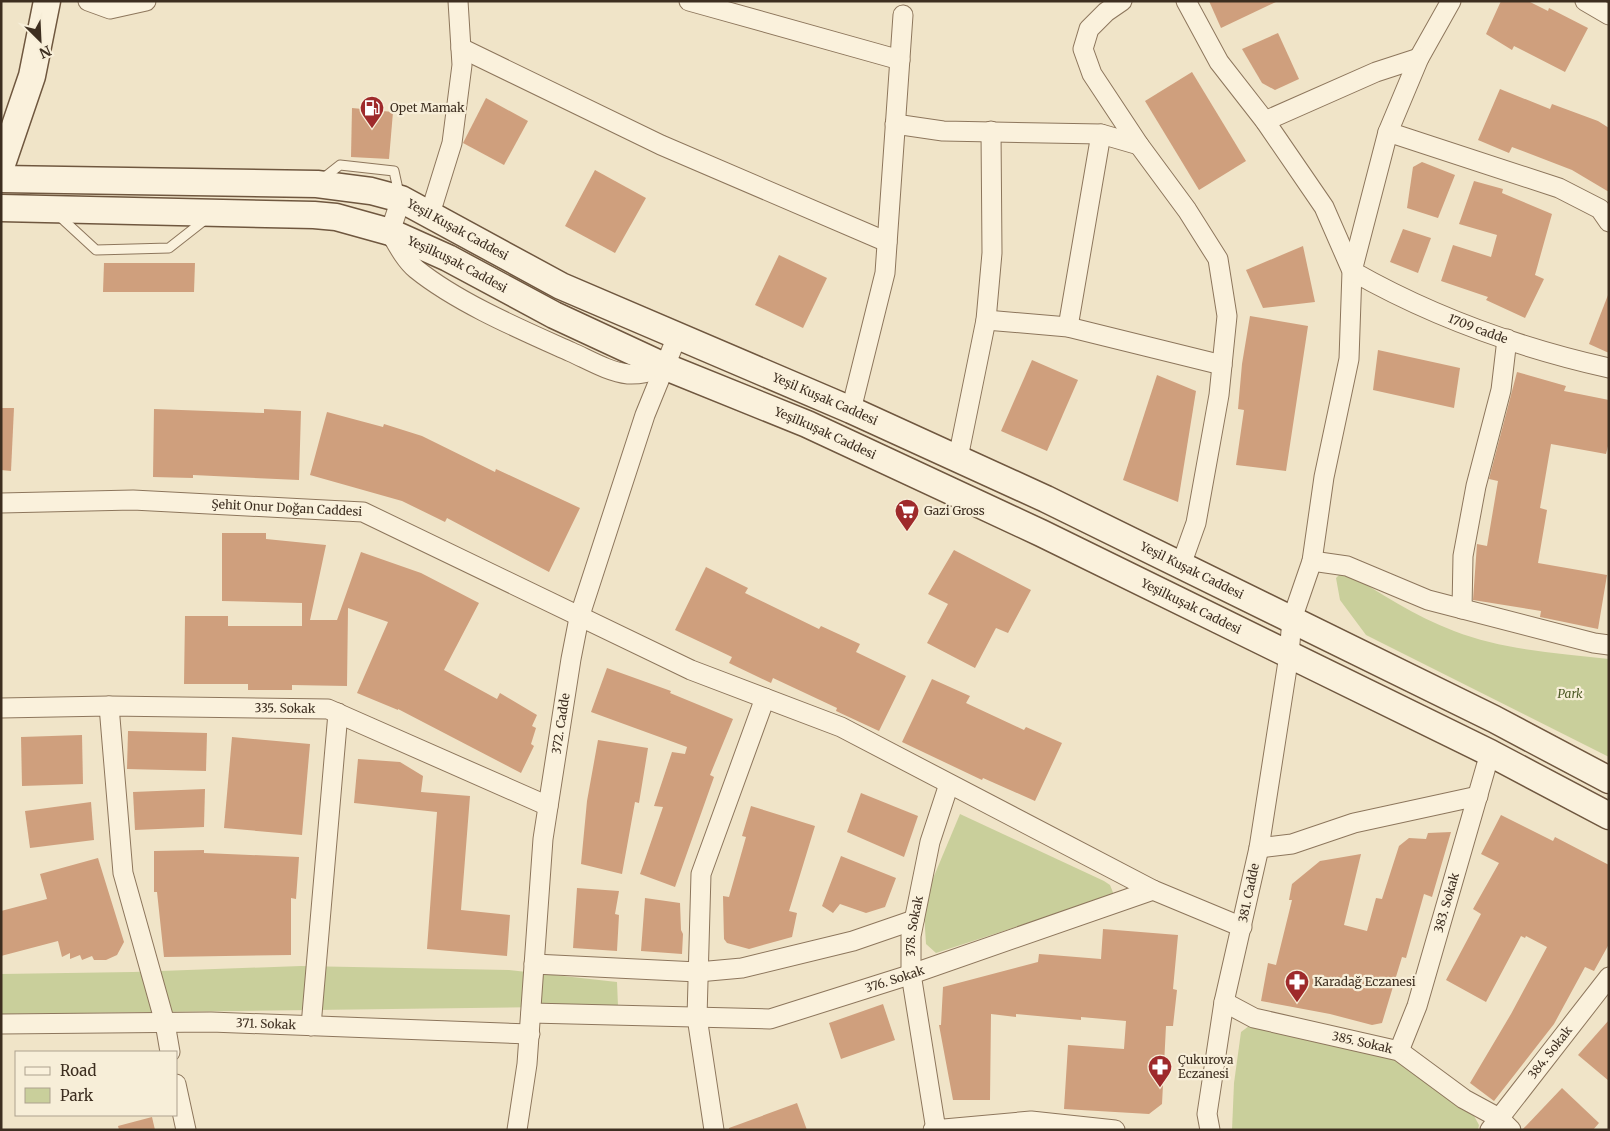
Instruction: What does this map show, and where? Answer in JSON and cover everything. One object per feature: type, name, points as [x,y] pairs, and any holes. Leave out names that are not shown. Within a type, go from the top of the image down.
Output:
[{"type":"main road","points":[[1,168],[32,76],[47,1]]},
{"type":"main road","name":"Yeşil Kuşak Caddesi","points":[[1,178],[317,184],[371,191],[401,199],[561,286],[678,334],[958,458],[1292,619],[1494,719],[1609,780]]},
{"type":"main road","name":"Yeşilkuşak Caddesi","points":[[1,208],[314,215],[336,218],[390,232],[448,258],[554,315],[666,367],[766,406],[1041,534],[1490,753],[1609,816]]},
{"type":"street","points":[[88,1],[110,9],[146,1]]},
{"type":"street","points":[[430,214],[452,143],[462,65],[458,1]]},
{"type":"street","points":[[689,1],[900,60]]},
{"type":"street","points":[[1122,1],[1106,12],[1089,29],[1083,49],[1092,74],[1139,145],[1187,210],[1218,259],[1226,316],[1219,395],[1196,523],[1181,565]]},
{"type":"street","points":[[1186,1],[1219,62],[1265,121],[1324,207],[1352,271]]},
{"type":"street","points":[[1352,271],[1388,132],[1419,58],[1451,1]]},
{"type":"street","points":[[1585,1],[1609,15]]},
{"type":"street","points":[[850,410],[885,273],[904,15]]},
{"type":"street","points":[[461,48],[660,145],[887,242]]},
{"type":"street","points":[[1265,121],[1376,72],[1419,58]]},
{"type":"street","points":[[895,124],[943,131],[1101,134],[1139,145]]},
{"type":"street","points":[[958,458],[986,320],[992,253],[991,132]]},
{"type":"street","points":[[1388,132],[1559,188],[1600,209],[1609,222]]},
{"type":"street","points":[[1068,327],[1101,134]]},
{"type":"street","points":[[314,215],[317,184]]},
{"type":"street","points":[[390,232],[401,199]]},
{"type":"street","name":"1709 cadde","points":[[1352,271],[1397,296],[1507,339],[1609,368]]},
{"type":"street","name":"381. Cadde","points":[[1210,1130],[1207,1114],[1224,1002],[1259,848],[1289,655],[1292,619],[1312,561],[1324,477],[1349,359],[1352,271]]},
{"type":"street","points":[[986,320],[1068,327],[1222,365]]},
{"type":"street","name":"372. Cadde","points":[[518,1130],[530,1034],[543,839],[580,618],[645,414],[678,334]]},
{"type":"street","points":[[1462,609],[1462,556],[1476,486],[1501,390],[1507,339]]},
{"type":"street","name":"Şehit Onur Doğan Caddesi","points":[[1,503],[133,500],[362,512],[691,670],[841,727],[1153,890]]},
{"type":"street","points":[[1312,561],[1347,566],[1428,600],[1594,644],[1609,645]]},
{"type":"street","points":[[714,1130],[696,1018],[700,874],[764,698]]},
{"type":"street","points":[[109,706],[123,873],[165,1023],[170,1051]]},
{"type":"street","name":"335. Sokak","points":[[1,708],[109,706],[328,709],[548,806]]},
{"type":"street","points":[[310,1026],[338,713]]},
{"type":"street","name":"383. Sokak","points":[[1399,1051],[1417,1006],[1490,753]]},
{"type":"street","name":"378. Sokak","points":[[935,1129],[911,974],[914,920],[930,842],[949,784]]},
{"type":"street","points":[[1259,848],[1292,844],[1354,823],[1478,796]]},
{"type":"street","points":[[1153,890],[1242,927]]},
{"type":"street","name":"376. Sokak","points":[[531,1013],[770,1019],[911,974],[1153,890]]},
{"type":"street","points":[[534,964],[698,972],[742,968],[853,940],[914,920]]},
{"type":"street","name":"384. Sokak","points":[[1500,1126],[1609,977]]},
{"type":"street","name":"385. Sokak","points":[[1224,1002],[1254,1018],[1399,1051],[1500,1126]]},
{"type":"street","name":"371. Sokak","points":[[1,1024],[212,1022],[530,1034]]},
{"type":"street","points":[[178,1093],[186,1130]]},
{"type":"street","points":[[935,1129],[1031,1121],[1115,1130]]},
{"type":"lane","points":[[52,209],[96,250],[169,248],[214,213]]},
{"type":"green space","name":"Park","points":[[1344,570],[1411,611],[1454,631],[1511,647],[1609,659],[1609,757],[1366,635],[1340,600],[1336,578]]},
{"type":"green space","points":[[960,814],[1104,881],[1110,885],[1114,895],[936,953],[926,944],[924,911],[929,888]]},
{"type":"green space","points":[[301,966],[509,970],[617,982],[618,1006],[1,1014],[1,974],[133,972]]},
{"type":"green space","points":[[1249,1026],[1392,1057],[1473,1114],[1479,1125],[1478,1130],[1232,1130],[1234,1083],[1241,1032]]},
{"type":"building","points":[[1209,1],[1278,1],[1221,28]]},
{"type":"building","points":[[1501,1],[1528,1],[1548,11],[1549,8],[1588,28],[1565,72],[1514,46],[1512,50],[1486,34]]},
{"type":"building","points":[[1278,33],[1299,79],[1275,90],[1262,83],[1242,49]]},
{"type":"building","points":[[1192,72],[1246,161],[1199,190],[1145,101]]},
{"type":"building","points":[[1500,89],[1550,109],[1552,104],[1598,121],[1609,128],[1609,192],[1572,170],[1512,147],[1509,153],[1478,140]]},
{"type":"building","points":[[486,98],[528,121],[504,165],[463,143]]},
{"type":"building","points":[[352,108],[393,112],[389,159],[351,157]]},
{"type":"building","points":[[1422,162],[1455,175],[1438,218],[1407,208],[1413,167]]},
{"type":"building","points":[[595,170],[646,198],[615,253],[565,226]]},
{"type":"building","points":[[1474,181],[1503,189],[1502,193],[1552,214],[1535,275],[1544,279],[1525,318],[1486,300],[1488,297],[1441,281],[1453,245],[1491,257],[1497,235],[1459,224]]},
{"type":"building","points":[[1403,229],[1431,238],[1418,273],[1390,262]]},
{"type":"building","points":[[1303,246],[1315,302],[1263,308],[1246,270]]},
{"type":"building","points":[[779,255],[827,278],[803,328],[755,305]]},
{"type":"building","points":[[104,263],[195,263],[194,292],[103,292]]},
{"type":"building","points":[[1609,296],[1609,353],[1589,344]]},
{"type":"building","points":[[1250,316],[1308,326],[1286,471],[1236,465],[1244,410],[1238,409],[1242,364]]},
{"type":"building","points":[[1378,350],[1460,368],[1454,408],[1373,390]]},
{"type":"building","points":[[1032,360],[1078,380],[1047,451],[1001,431]]},
{"type":"building","points":[[1517,372],[1566,386],[1564,391],[1609,400],[1609,442],[1606,454],[1551,444],[1540,508],[1547,510],[1538,563],[1607,575],[1598,629],[1540,617],[1541,611],[1473,600],[1477,544],[1487,546],[1498,481],[1489,479]]},
{"type":"building","points":[[1157,375],[1196,391],[1178,502],[1123,480]]},
{"type":"building","points":[[1,408],[14,408],[11,471],[1,470]]},
{"type":"building","points":[[154,409],[264,413],[264,409],[301,411],[299,480],[193,475],[193,478],[153,477]]},
{"type":"building","points":[[327,412],[383,427],[384,424],[422,436],[495,472],[496,469],[580,508],[549,572],[447,518],[445,522],[402,501],[310,475]]},
{"type":"building","points":[[222,533],[266,533],[266,539],[326,545],[310,620],[337,620],[361,552],[421,573],[479,603],[444,670],[497,699],[500,693],[537,715],[532,726],[536,728],[531,744],[534,746],[521,773],[398,709],[357,693],[388,622],[348,608],[347,686],[292,685],[292,690],[248,690],[248,684],[184,684],[185,616],[228,616],[228,626],[302,626],[302,603],[222,601]]},
{"type":"building","points":[[954,550],[1031,590],[1008,633],[996,628],[975,668],[927,643],[948,604],[928,594]]},
{"type":"building","points":[[706,567],[748,588],[745,593],[819,629],[821,626],[860,644],[856,652],[906,676],[879,731],[836,711],[837,708],[773,678],[771,683],[729,663],[732,657],[675,630]]},
{"type":"building","points":[[607,668],[671,691],[670,693],[733,719],[710,775],[714,777],[675,887],[640,874],[663,807],[654,806],[672,752],[685,754],[687,747],[591,712]]},
{"type":"building","points":[[932,679],[970,696],[966,703],[1024,730],[1026,727],[1062,743],[1035,801],[983,778],[982,780],[902,742]]},
{"type":"building","points":[[128,731],[207,733],[206,771],[127,769]]},
{"type":"building","points":[[82,735],[83,784],[22,786],[21,737]]},
{"type":"building","points":[[232,737],[310,744],[302,835],[224,828]]},
{"type":"building","points":[[598,740],[648,748],[639,803],[635,802],[622,874],[581,864],[587,801]]},
{"type":"building","points":[[358,759],[400,762],[423,776],[421,792],[470,796],[461,910],[510,915],[507,956],[427,949],[437,812],[354,803]]},
{"type":"building","points":[[205,789],[204,827],[135,830],[133,792]]},
{"type":"building","points":[[861,793],[918,816],[904,857],[847,832]]},
{"type":"building","points":[[91,802],[94,840],[30,848],[25,811]]},
{"type":"building","points":[[751,806],[815,826],[789,911],[797,913],[792,937],[749,949],[727,943],[724,939],[723,896],[729,897],[746,837],[742,836]]},
{"type":"building","points":[[1501,815],[1553,841],[1555,837],[1609,865],[1609,944],[1594,971],[1585,967],[1554,1024],[1494,1101],[1470,1083],[1511,1014],[1547,947],[1526,936],[1525,938],[1521,936],[1486,1002],[1446,980],[1481,914],[1473,909],[1499,863],[1481,854]]},
{"type":"building","points":[[1451,832],[1432,897],[1424,894],[1406,958],[1402,957],[1382,1023],[1372,1025],[1330,1014],[1261,1001],[1268,963],[1276,965],[1292,900],[1289,900],[1292,884],[1320,861],[1361,854],[1344,925],[1367,931],[1376,898],[1382,899],[1399,846],[1409,838],[1426,839],[1428,833]]},
{"type":"building","points":[[204,850],[204,853],[299,857],[296,899],[291,898],[291,955],[164,957],[157,892],[154,892],[154,851]]},
{"type":"building","points":[[841,856],[896,878],[885,907],[866,913],[840,904],[833,913],[822,906]]},
{"type":"building","points":[[98,858],[124,942],[117,955],[106,960],[94,960],[92,956],[82,960],[80,955],[70,959],[70,953],[62,957],[58,941],[1,956],[1,911],[47,899],[40,874]]},
{"type":"building","points":[[577,888],[619,891],[615,914],[619,915],[617,951],[573,948]]},
{"type":"building","points":[[645,898],[680,903],[681,930],[683,934],[682,954],[641,951]]},
{"type":"building","points":[[1103,929],[1178,935],[1173,989],[1177,990],[1173,1026],[1166,1026],[1162,1104],[1149,1114],[1064,1109],[1068,1045],[1124,1049],[1126,1021],[1081,1017],[1081,1020],[1016,1014],[1016,1017],[991,1014],[990,1100],[953,1100],[939,1025],[941,1025],[943,987],[1038,962],[1039,954],[1101,959]]},
{"type":"building","points":[[883,1004],[895,1040],[841,1059],[829,1023]]},
{"type":"building","points":[[1609,1020],[1609,1081],[1578,1055]]},
{"type":"building","points":[[1562,1088],[1599,1123],[1593,1130],[1522,1130]]},
{"type":"building","points":[[797,1103],[807,1130],[729,1130],[729,1128]]},
{"type":"building","points":[[152,1117],[155,1130],[119,1130],[118,1126]]},
{"type":"place","name":"Opet Mamak","points":[[372,129]]},
{"type":"place","name":"Gazi Gross","points":[[907,532]]},
{"type":"place","name":"Karadağ Eczanesi","points":[[1297,1003]]},
{"type":"place","name":"Çukurova Eczanesi","points":[[1160,1088]]}]
